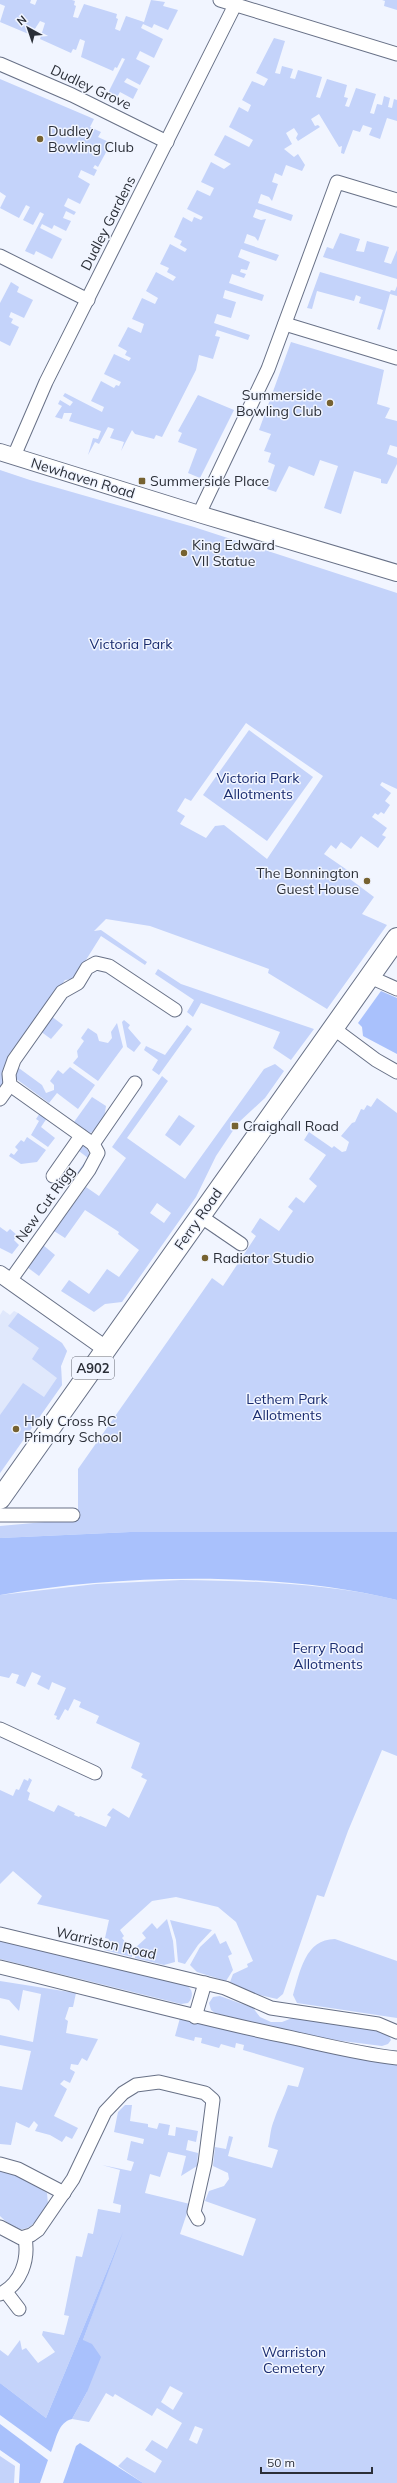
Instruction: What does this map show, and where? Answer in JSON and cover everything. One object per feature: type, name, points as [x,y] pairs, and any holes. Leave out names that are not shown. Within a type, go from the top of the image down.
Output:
[{"type":"main road","name":"Ferry Road","points":[[0,1499],[397,938]]},
{"type":"street","points":[[220,0],[397,54]]},
{"type":"street","name":"Dudley Gardens","points":[[7,454],[32,411],[235,5]]},
{"type":"street","name":"Dudley Grove","points":[[0,64],[72,95],[167,142]]},
{"type":"street","points":[[199,514],[259,390],[337,182],[397,200]]},
{"type":"street","points":[[0,256],[88,300]]},
{"type":"street","points":[[285,324],[397,358]]},
{"type":"street","name":"Newhaven Road","points":[[7,454],[199,514],[397,573]]},
{"type":"street","points":[[0,1099],[10,1085],[9,1074],[14,1060],[62,992],[78,983],[87,968],[96,963],[109,966],[175,1010]]},
{"type":"street","points":[[370,977],[397,989]]},
{"type":"street","points":[[335,1025],[376,1060],[397,1072]]},
{"type":"street","points":[[10,1085],[93,1144],[135,1083]]},
{"type":"street","name":"New Cut Rigg","points":[[53,1176],[81,1136]]},
{"type":"street","name":"New Cut Rigg","points":[[5,1278],[94,1163],[98,1153],[93,1144]]},
{"type":"street","points":[[200,1216],[241,1244]]},
{"type":"street","points":[[5,1278],[60,1315],[106,1349]]},
{"type":"street","points":[[0,1515],[73,1515]]},
{"type":"street","points":[[0,1729],[95,1773]]},
{"type":"street","name":"Warriston Road","points":[[0,1934],[225,1988],[271,2008],[378,2024],[397,2032]]},
{"type":"street","points":[[0,1967],[149,2003],[195,2017],[341,2049],[397,2058]]},
{"type":"street","points":[[195,2017],[206,1983]]},
{"type":"street","points":[[0,2227],[14,2236],[26,2238],[38,2230],[64,2194],[110,2106],[132,2087],[159,2082],[205,2093],[213,2100],[205,2163],[194,2212],[198,2219]]},
{"type":"street","points":[[0,2164],[18,2168],[64,2194]]},
{"type":"street","points":[[19,2309],[3,2293],[16,2280],[24,2266],[27,2252],[26,2238]]},
{"type":"shaded area","points":[[381,991],[397,998],[397,1054],[363,1036],[362,1027],[358,1023]]},
{"type":"shaded area","name":"Holy Cross RC Primary School","points":[[3,1310],[10,1315],[14,1311],[18,1313],[62,1343],[67,1351],[61,1366],[62,1385],[0,1473],[0,1315]]},
{"type":"shaded area","points":[[130,1532],[397,1532],[397,1600],[351,1591],[302,1584],[251,1580],[199,1579],[96,1583],[0,1595],[0,1538]]},
{"type":"shaded area","points":[[123,2232],[83,2340],[92,2344],[101,2357],[87,2392],[72,2419],[67,2421],[61,2428],[51,2452],[0,2415],[0,2383],[46,2418]]},
{"type":"shaded area","points":[[0,2424],[48,2460],[40,2483],[19,2483],[20,2464],[0,2450]]},
{"type":"shaded area","points":[[80,2443],[143,2483],[63,2483],[76,2446]]},
{"type":"green space","points":[[0,0],[31,0],[30,3],[35,5],[37,0],[72,0],[75,1],[74,5],[76,6],[73,17],[78,18],[84,4],[117,14],[116,18],[118,19],[115,29],[120,31],[126,16],[144,22],[151,0],[165,2],[163,6],[178,10],[168,30],[154,24],[152,28],[143,24],[141,28],[163,39],[154,58],[140,51],[136,59],[150,66],[140,85],[127,78],[124,82],[138,89],[133,99],[120,92],[117,97],[108,93],[125,59],[122,58],[117,68],[115,67],[113,71],[81,57],[85,41],[80,39],[76,50],[73,49],[71,53],[40,39],[45,23],[40,21],[31,35],[0,22],[5,6],[0,4]]},
{"type":"green space","points":[[382,0],[397,0],[397,10],[384,6],[385,1]]},
{"type":"green space","points":[[274,38],[285,41],[275,73],[280,74],[282,66],[293,69],[290,78],[295,79],[298,70],[322,77],[316,97],[320,98],[327,79],[347,85],[344,97],[348,98],[345,106],[349,107],[356,88],[376,94],[370,113],[374,114],[377,104],[382,105],[384,96],[390,98],[388,107],[392,108],[394,99],[397,100],[397,121],[387,118],[380,139],[369,135],[372,128],[363,125],[360,132],[353,130],[344,154],[341,153],[342,146],[339,147],[319,114],[311,119],[315,126],[318,125],[320,127],[298,141],[296,138],[298,134],[294,128],[286,133],[292,144],[284,149],[294,157],[298,154],[305,165],[302,171],[286,165],[282,176],[275,173],[272,182],[278,184],[272,201],[269,197],[261,194],[258,203],[293,215],[291,221],[256,209],[253,217],[261,220],[266,219],[258,241],[255,237],[247,234],[244,243],[279,255],[276,261],[241,249],[238,257],[250,262],[247,270],[241,269],[240,272],[246,274],[244,278],[232,274],[229,283],[264,295],[262,301],[225,290],[223,298],[236,302],[231,318],[217,314],[214,323],[250,335],[248,340],[217,330],[215,336],[220,337],[213,359],[199,355],[196,370],[162,437],[156,435],[154,439],[135,434],[132,430],[121,451],[124,442],[110,438],[114,429],[108,427],[99,444],[95,442],[88,455],[93,438],[98,439],[101,431],[69,421],[72,413],[64,413],[62,419],[55,417],[62,406],[58,404],[60,400],[70,406],[73,402],[63,396],[65,393],[102,412],[104,407],[91,401],[101,381],[114,388],[116,385],[119,386],[121,382],[104,374],[114,354],[129,361],[131,358],[125,355],[127,351],[118,346],[128,327],[141,333],[144,324],[132,319],[142,298],[155,304],[158,298],[146,291],[156,272],[173,281],[176,277],[167,272],[169,268],[160,264],[170,244],[185,252],[187,249],[180,245],[182,241],[174,237],[183,217],[192,222],[194,217],[201,220],[203,217],[187,209],[197,190],[210,196],[214,188],[201,182],[211,162],[224,169],[231,164],[214,155],[225,135],[249,147],[253,140],[229,127],[239,107],[248,112],[251,105],[242,100],[252,81],[264,86],[268,79],[256,73]]},
{"type":"green space","points":[[0,79],[94,119],[90,127],[101,132],[98,137],[111,143],[98,167],[95,165],[93,168],[97,170],[94,176],[81,170],[78,177],[90,184],[80,204],[68,198],[64,206],[76,212],[74,215],[66,211],[63,218],[71,221],[66,231],[54,225],[52,229],[42,224],[40,228],[62,239],[52,259],[36,251],[34,255],[25,251],[44,214],[40,212],[33,225],[23,220],[30,207],[26,205],[19,218],[0,208],[6,196],[0,192]]},
{"type":"green space","points":[[340,233],[360,239],[356,251],[364,252],[367,241],[389,247],[384,262],[391,264],[397,250],[397,279],[323,257],[327,247],[333,249]]},
{"type":"green space","points":[[320,272],[390,292],[391,290],[395,291],[397,286],[397,296],[390,294],[380,330],[377,329],[383,310],[359,303],[361,297],[356,295],[354,301],[317,291],[312,309],[307,308]]},
{"type":"green space","points":[[11,282],[19,287],[17,292],[33,300],[24,318],[11,312],[9,317],[13,319],[11,323],[19,327],[10,346],[0,341],[0,303]]},
{"type":"green space","points":[[291,342],[384,370],[377,404],[390,408],[385,418],[397,421],[397,447],[390,445],[387,454],[397,458],[397,464],[387,484],[381,483],[381,479],[354,471],[341,514],[324,508],[338,466],[320,460],[314,476],[289,466],[276,492],[267,489],[275,465],[268,462],[271,453],[264,451],[271,434],[259,430]]},
{"type":"green space","points":[[198,395],[234,410],[200,478],[188,473],[197,449],[178,442],[182,433],[178,431]]},
{"type":"green space","name":"Victoria Park","points":[[0,470],[194,527],[397,593],[397,789],[382,782],[380,785],[391,793],[385,801],[390,805],[384,814],[381,812],[378,815],[375,813],[372,817],[387,828],[382,835],[386,837],[378,848],[361,836],[351,849],[341,842],[336,849],[331,845],[324,854],[353,874],[350,879],[374,897],[362,914],[387,925],[327,1009],[268,973],[269,969],[150,926],[106,919],[94,931],[101,930],[147,962],[145,965],[101,936],[74,979],[65,980],[23,1038],[6,1083],[0,1092]],"holes":[[[246,723],[323,776],[267,859],[224,825],[215,826],[206,838],[180,824],[185,816],[177,811],[185,798],[191,801]]]},
{"type":"green space","name":"Victoria Park Allotments","points":[[249,730],[313,777],[267,841],[203,795]]},
{"type":"green space","points":[[158,969],[181,984],[314,1029],[291,1060],[273,1048],[280,1032],[201,1003],[193,1017],[187,1012],[194,1000],[155,974]]},
{"type":"green space","points":[[51,1016],[63,1025],[51,1039],[40,1031]]},
{"type":"green space","points":[[124,1020],[130,1025],[128,1028],[141,1043],[134,1052],[127,1047],[122,1022]]},
{"type":"green space","points":[[117,1023],[123,1047],[98,1081],[73,1063],[78,1057],[77,1051],[84,1041],[81,1038],[88,1028],[97,1034],[99,1041],[108,1043],[112,1038],[111,1032]]},
{"type":"green space","points":[[187,1025],[192,1029],[159,1075],[152,1070],[158,1060],[144,1050],[146,1046],[165,1055]]},
{"type":"green space","points":[[275,1064],[284,1071],[265,1098],[238,1123],[216,1156],[196,1197],[122,1302],[105,1304],[94,1312],[61,1291],[69,1280],[89,1294],[107,1269],[119,1277],[139,1250],[118,1234],[119,1232],[85,1210],[65,1238],[54,1231],[86,1187],[99,1196],[126,1158],[112,1147],[162,1076],[168,1081],[127,1138],[185,1179],[264,1069]],"holes":[[[157,1203],[171,1213],[164,1223],[150,1213]]]},
{"type":"green space","points":[[16,1066],[42,1085],[46,1093],[54,1090],[54,1085],[50,1081],[58,1070],[63,1074],[70,1067],[95,1085],[78,1109],[57,1093],[49,1103],[15,1078]]},
{"type":"green space","points":[[92,1097],[106,1106],[105,1114],[100,1125],[90,1133],[74,1122]]},
{"type":"green space","name":"Lethem Park Allotments","points":[[377,1098],[397,1113],[397,1532],[130,1532],[0,1538],[0,1526],[78,1519],[78,1469],[212,1278],[223,1286],[256,1236],[251,1232],[260,1218],[279,1231],[293,1211],[288,1207],[296,1197],[304,1203],[317,1186],[309,1179],[326,1155],[304,1140],[309,1132],[332,1148],[334,1146],[342,1152],[346,1151],[349,1142],[341,1136],[352,1123],[355,1122],[361,1109],[364,1110],[367,1105],[371,1107]]},
{"type":"green space","points":[[40,1113],[47,1118],[41,1127],[55,1138],[48,1147],[31,1135],[39,1121],[36,1119]]},
{"type":"green space","points":[[179,1115],[195,1126],[180,1146],[165,1135]]},
{"type":"green space","points":[[27,1137],[46,1150],[37,1162],[21,1164],[9,1156],[11,1153],[14,1155],[18,1150],[15,1147],[21,1140],[24,1142]]},
{"type":"green space","points":[[84,1142],[91,1158],[70,1186],[68,1185],[88,1158],[75,1148]]},
{"type":"green space","points":[[0,1227],[7,1232],[10,1229],[17,1235],[14,1240],[19,1245],[12,1254],[0,1248]]},
{"type":"green space","points":[[43,1245],[55,1255],[39,1276],[27,1267]]},
{"type":"green space","points":[[18,1313],[62,1343],[67,1351],[61,1366],[62,1385],[0,1473],[0,1415],[23,1383],[44,1397],[57,1378],[32,1359],[39,1348],[8,1326]]},
{"type":"green space","name":"Ferry Road Allotments","points":[[181,1580],[263,1582],[317,1586],[370,1594],[397,1600],[397,1756],[382,1750],[348,1831],[324,1897],[317,1895],[283,1994],[277,1999],[251,1993],[230,1982],[233,1974],[248,1967],[247,1964],[253,1961],[236,1922],[218,1907],[176,1897],[152,1901],[120,1930],[124,1936],[122,1938],[132,1950],[132,1957],[104,1950],[109,1939],[105,1938],[109,1920],[37,1904],[42,1896],[13,1871],[0,1884],[0,1790],[13,1796],[16,1789],[19,1790],[24,1779],[28,1781],[29,1778],[32,1780],[27,1791],[30,1793],[28,1800],[54,1812],[58,1805],[75,1813],[74,1815],[106,1827],[111,1817],[107,1815],[113,1808],[129,1818],[147,1780],[141,1777],[143,1774],[131,1768],[140,1743],[96,1723],[99,1716],[79,1707],[81,1702],[74,1699],[68,1711],[65,1709],[59,1720],[56,1719],[57,1716],[54,1715],[66,1688],[52,1682],[49,1690],[37,1684],[41,1676],[32,1672],[25,1687],[16,1683],[19,1675],[12,1673],[9,1678],[0,1676],[0,1595],[96,1584]]},
{"type":"green space","points":[[167,1919],[173,1941],[175,1962],[164,1965],[135,1958],[135,1948],[146,1938],[142,1933],[152,1923],[157,1929]]},
{"type":"green space","points":[[170,1920],[212,1930],[198,1945],[185,1964],[178,1962],[176,1940]]},
{"type":"green space","points":[[215,1933],[220,1944],[226,1941],[232,1954],[228,1956],[233,1970],[226,1981],[197,1972],[190,1965],[200,1947]]},
{"type":"green space","points":[[335,1939],[397,1961],[397,2018],[297,2003],[293,1995],[305,1958],[317,1945],[325,1940]]},
{"type":"green space","points":[[0,1940],[186,1985],[190,1989],[192,1996],[188,2003],[181,2004],[0,1959]]},
{"type":"green space","points":[[0,1981],[76,1993],[73,2007],[69,2007],[65,2019],[68,2021],[66,2033],[98,2039],[87,2061],[82,2058],[78,2065],[71,2064],[70,2069],[75,2072],[70,2083],[64,2080],[60,2084],[67,2089],[54,2116],[78,2128],[72,2139],[66,2136],[62,2142],[50,2135],[35,2131],[38,2125],[34,2121],[29,2128],[16,2122],[11,2145],[0,2144],[0,2086],[22,2090],[31,2051],[0,2045],[0,2035],[33,2042],[41,1994],[23,1990],[19,2011],[9,2000],[0,1998]]},
{"type":"green space","points":[[220,1996],[253,2008],[260,2017],[271,2022],[282,2022],[295,2017],[387,2032],[391,2040],[388,2044],[382,2046],[342,2041],[304,2035],[215,2013],[211,2010],[209,2003],[213,1997]]},
{"type":"green space","name":"Warriston Cemetery","points":[[180,2018],[397,2064],[397,2483],[143,2483],[118,2466],[127,2457],[155,2473],[162,2461],[145,2450],[152,2440],[167,2449],[182,2423],[157,2408],[152,2416],[115,2394],[113,2397],[106,2393],[89,2422],[72,2419],[87,2392],[83,2340],[116,2249],[46,2418],[0,2383],[0,2350],[8,2356],[20,2340],[22,2350],[26,2348],[38,2363],[55,2352],[42,2335],[43,2331],[64,2335],[69,2316],[64,2315],[76,2256],[82,2257],[88,2233],[93,2234],[98,2209],[120,2213],[121,2205],[113,2203],[120,2170],[102,2165],[131,2171],[134,2162],[127,2160],[131,2141],[143,2144],[144,2139],[114,2132],[118,2112],[125,2105],[132,2105],[130,2121],[148,2124],[148,2127],[157,2129],[159,2123],[170,2125],[168,2135],[175,2136],[176,2127],[198,2131],[196,2142],[188,2140],[186,2150],[198,2153],[197,2166],[181,2176],[186,2156],[168,2152],[160,2177],[150,2174],[145,2193],[190,2204],[180,2234],[243,2256],[256,2219],[205,2201],[209,2191],[224,2186],[229,2179],[228,2173],[213,2166],[215,2147],[226,2149],[229,2136],[233,2137],[228,2156],[272,2168],[278,2150],[268,2147],[276,2113],[288,2085],[298,2087],[304,2068],[243,2050],[244,2045],[236,2043],[235,2048],[221,2044],[219,2048],[201,2043],[202,2038],[195,2037],[194,2041],[175,2036]],"holes":[[[170,2386],[183,2393],[173,2410],[161,2402]],[[195,2426],[203,2429],[197,2444],[189,2440]]]},
{"type":"green space","points":[[0,2169],[18,2175],[47,2193],[48,2204],[32,2225],[27,2228],[16,2228],[0,2216]]},
{"type":"green space","points":[[0,2456],[15,2466],[14,2483],[0,2483]]},
{"type":"place","name":"Dudley Bowling Club","points":[[40,139]]},
{"type":"place","name":"Summerside Bowling Club","points":[[330,403]]},
{"type":"place","name":"Summerside Place","points":[[142,481]]},
{"type":"place","name":"King Edward VII Statue","points":[[184,553]]},
{"type":"place","name":"The Bonnington Guest House","points":[[367,881]]},
{"type":"place","name":"Craighall Road","points":[[235,1126]]},
{"type":"place","name":"Radiator Studio","points":[[205,1258]]},
{"type":"place","name":"Holy Cross RC Primary School","points":[[16,1429]]}]
